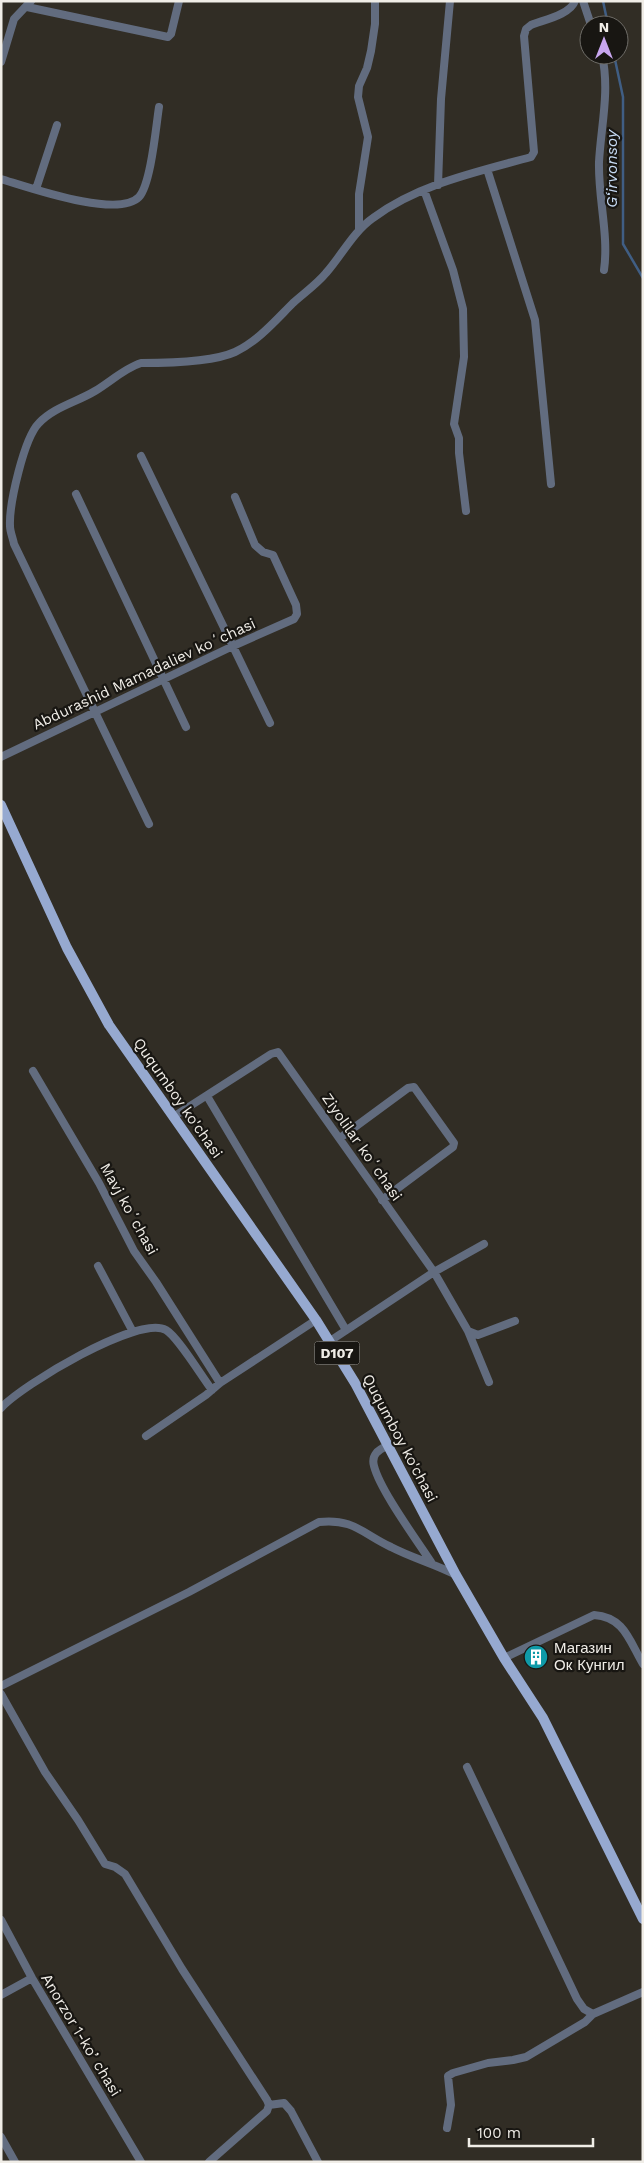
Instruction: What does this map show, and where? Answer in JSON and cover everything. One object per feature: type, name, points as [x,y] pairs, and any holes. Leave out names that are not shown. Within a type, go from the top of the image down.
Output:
[{"type":"main road","name":"Ququmboy ko'chasi","points":[[1,805],[67,948],[109,1024],[316,1320],[355,1383],[456,1575],[504,1658],[542,1718],[643,1919]]},
{"type":"street","points":[[1,62],[14,19],[29,4],[168,37],[172,34],[179,1]]},
{"type":"street","points":[[359,229],[359,194],[368,137],[358,97],[359,86],[371,51],[375,1]]},
{"type":"street","points":[[438,185],[441,99],[450,1]]},
{"type":"street","points":[[149,824],[14,544],[10,527],[14,490],[31,435],[38,424],[48,415],[87,396],[117,378],[131,366],[141,363],[209,358],[234,352],[272,324],[325,274],[359,229],[397,202],[438,185],[533,155],[524,36],[526,29],[531,25],[566,12],[574,5],[575,1]]},
{"type":"street","points":[[583,1],[588,15]]},
{"type":"street","points":[[603,65],[606,96],[599,162],[602,221],[606,242],[604,270]]},
{"type":"street","points":[[1,179],[62,197],[122,205],[139,197],[147,181],[159,107]]},
{"type":"street","points":[[36,189],[57,125]]},
{"type":"street","points":[[486,169],[534,320],[551,484]]},
{"type":"street","points":[[424,190],[453,270],[463,308],[464,357],[454,424],[459,438],[466,511]]},
{"type":"street","points":[[141,456],[270,723]]},
{"type":"street","points":[[76,494],[186,727]]},
{"type":"street","name":"Abdurashid Mamadaliev koʻchasi","points":[[1,757],[233,646],[294,619],[297,614],[296,605],[272,555],[263,552],[255,545],[235,497]]},
{"type":"street","name":"Ziyolilar koʻchasi","points":[[207,1096],[271,1054],[278,1052],[434,1272],[468,1331],[489,1382]]},
{"type":"street","name":"Mavj koʻchasi","points":[[33,1072],[99,1183],[134,1251],[156,1282],[220,1383]]},
{"type":"street","points":[[340,1138],[408,1088],[414,1087],[454,1143],[452,1147],[382,1200]]},
{"type":"street","points":[[173,1117],[207,1096],[346,1330]]},
{"type":"street","points":[[330,1341],[434,1272],[484,1244]]},
{"type":"street","points":[[98,1266],[133,1332]]},
{"type":"street","points":[[146,1436],[220,1383],[316,1320]]},
{"type":"street","points":[[468,1331],[478,1335],[514,1321]]},
{"type":"street","points":[[1,1408],[44,1374],[108,1342],[149,1327],[168,1331],[212,1390]]},
{"type":"street","points":[[387,1446],[379,1449],[374,1456],[374,1465],[385,1490],[431,1562]]},
{"type":"street","points":[[378,1494],[385,1490]]},
{"type":"street","points":[[1,1686],[189,1592],[319,1522],[334,1520],[349,1523],[392,1548],[431,1562],[456,1575]]},
{"type":"street","points":[[504,1658],[594,1614],[608,1616],[620,1625],[643,1664]]},
{"type":"street","points":[[1,1694],[45,1772],[105,1864],[115,1867],[125,1874],[182,1969],[269,2105]]},
{"type":"street","points":[[467,1767],[577,1999],[584,2009],[593,2014]]},
{"type":"street","name":"Аnorzor 1-koʼchasi","points":[[1,1920],[32,1978],[141,2162]]},
{"type":"street","points":[[1,1995],[32,1978]]},
{"type":"street","points":[[447,2128],[451,2105],[448,2076],[488,2063],[514,2060],[526,2056],[586,2022],[593,2014],[643,1992]]},
{"type":"street","points":[[269,2105],[279,2102],[284,2103],[291,2111],[318,2162]]},
{"type":"street","points":[[209,2162],[267,2111],[269,2105]]},
{"type":"street","points":[[1,2136],[15,2162]]},
{"type":"waterway","name":"G‘irvonsoy","points":[[603,1],[606,15]]},
{"type":"waterway","name":"G‘irvonsoy","points":[[616,65],[623,97],[623,244],[643,278]]},
{"type":"place","name":"Магазин Ок Кунгил","points":[[536,1657]]}]
